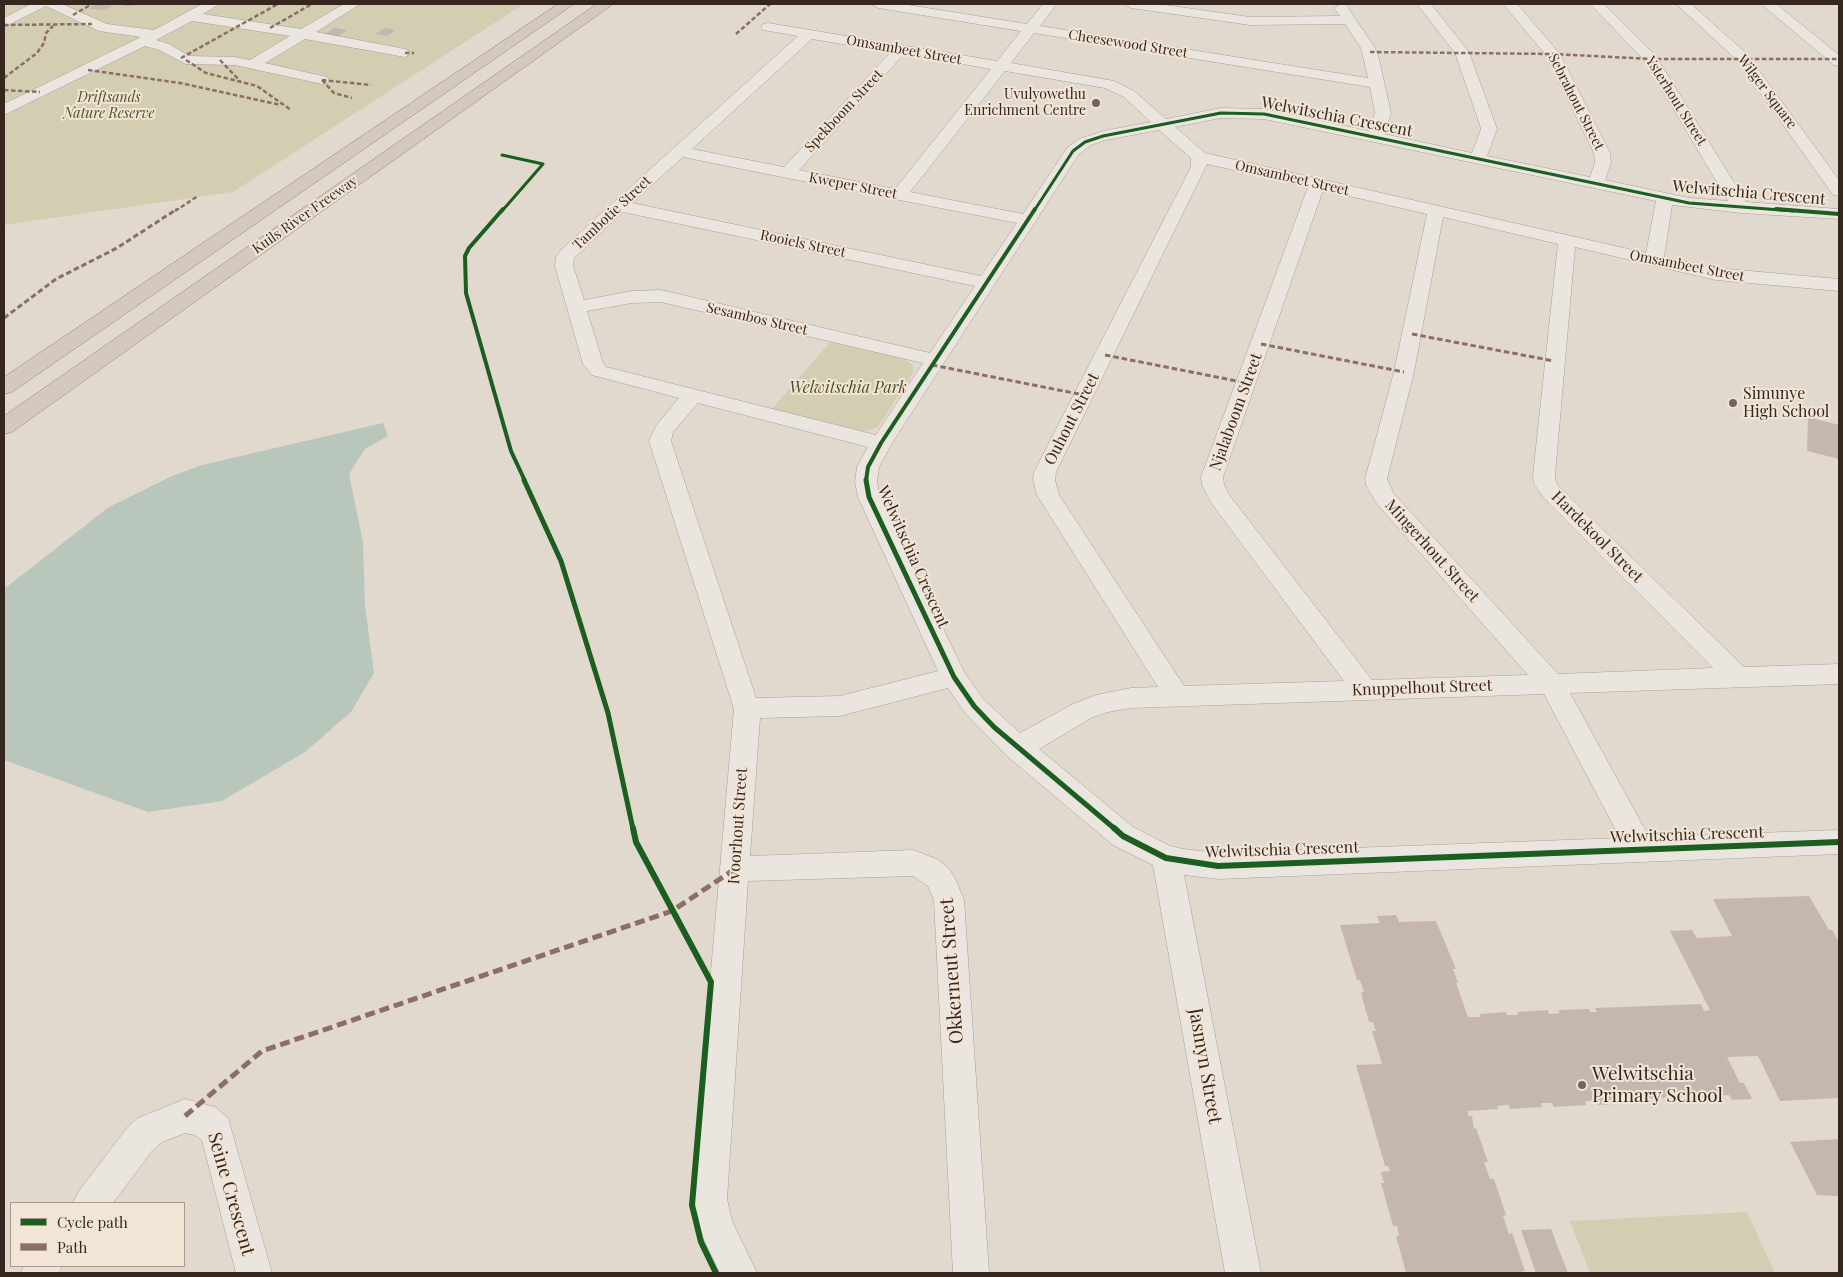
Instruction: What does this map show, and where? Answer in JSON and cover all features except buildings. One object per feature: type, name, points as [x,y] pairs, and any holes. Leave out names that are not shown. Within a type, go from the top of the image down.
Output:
[{"type":"highway","name":"Kuils River Freeway","points":[[4,387],[567,4]]},
{"type":"highway","name":"Kuils River Freeway","points":[[4,427],[606,4]]},
{"type":"street","points":[[4,23],[41,4]]},
{"type":"street","points":[[52,4],[104,28],[149,38],[186,60],[253,64],[322,80]]},
{"type":"street","points":[[4,110],[149,38],[212,4]]},
{"type":"street","points":[[253,64],[353,4]]},
{"type":"street","name":"Cheesewood Street","points":[[878,4],[1378,84]]},
{"type":"street","points":[[899,195],[1050,4]]},
{"type":"street","points":[[1131,4],[1250,21],[1349,20]]},
{"type":"street","points":[[1338,4],[1370,52],[1383,113],[1374,137]]},
{"type":"street","points":[[1424,4],[1462,52],[1487,122],[1489,129],[1478,159]]},
{"type":"street","name":"Sebrahout Street","points":[[1510,4],[1553,54],[1598,145],[1603,163],[1596,184]]},
{"type":"street","name":"Ysterhout Street","points":[[1597,4],[1651,59],[1741,208]]},
{"type":"street","name":"Wilger Square","points":[[1683,4],[1742,57],[1839,191]]},
{"type":"street","points":[[1768,4],[1839,62]]},
{"type":"street","points":[[189,16],[303,34],[405,53]]},
{"type":"street","name":"Omsambeet Street","points":[[768,27],[1117,87],[1129,94],[1199,158],[1654,261],[1737,277],[1839,284]]},
{"type":"street","name":"Tambotie Street","points":[[809,34],[565,257],[564,266],[593,364],[599,371],[881,443]]},
{"type":"street","name":"Spekboom Street","points":[[788,173],[901,49]]},
{"type":"street","name":"Welwitschia Crescent","points":[[1839,214],[1741,208],[1665,198],[1253,113],[1221,114],[1103,136],[1079,146],[1028,220],[881,443],[868,467],[866,482],[869,497],[954,677],[974,706],[1018,748],[1123,836],[1166,858],[1218,866],[1839,842]]},
{"type":"street","name":"Kweper Street","points":[[679,151],[1028,220]]},
{"type":"street","name":"Ouhout Street","points":[[1177,696],[1048,495],[1044,480],[1045,472],[1199,167],[1199,158]]},
{"type":"street","name":"Njalaboom Street","points":[[1317,184],[1212,477],[1213,485],[1220,499],[1365,690]]},
{"type":"street","points":[[1654,261],[1665,198]]},
{"type":"street","name":"Rooiels Street","points":[[620,206],[986,283]]},
{"type":"street","name":"Mingerhout Street","points":[[1436,211],[1404,372],[1376,479],[1377,485],[1385,498],[1552,684],[1640,850]]},
{"type":"street","name":"Hardekool Street","points":[[1567,241],[1544,475],[1545,484],[1552,494],[1738,677]]},
{"type":"street","name":"Sesambos Street","points":[[577,307],[632,297],[661,296],[935,360]]},
{"type":"street","name":"Ivoorhout Street","points":[[692,396],[663,431],[660,441],[748,709],[709,1199],[715,1225],[739,1273]]},
{"type":"street","name":"Knuppelhout Street","points":[[1018,748],[1048,728],[1093,706],[1131,698],[1839,674]]},
{"type":"street","points":[[748,709],[773,706],[840,706],[954,677]]},
{"type":"street","name":"Jasmyn Street","points":[[1166,858],[1243,1273]]},
{"type":"street","name":"Okkerneut Street","points":[[735,869],[913,863],[926,868],[938,877],[945,887],[949,900],[970,1273]]},
{"type":"street","name":"Seine Crescent","points":[[92,1202],[139,1140],[150,1130],[173,1118],[185,1116],[204,1119],[216,1130],[254,1273]]},
{"type":"green space","name":"Driftsands Nature Reserve","points":[[4,4],[524,4],[233,192],[4,225]]},
{"type":"green space","name":"Welwitschia Park","points":[[831,341],[902,357],[913,365],[913,373],[878,427],[863,432],[770,411]]},
{"type":"green space","points":[[1747,1212],[1775,1273],[1590,1273],[1570,1221]]},
{"type":"shaded area","points":[[383,423],[388,436],[365,449],[349,474],[363,542],[365,606],[374,673],[351,712],[305,752],[222,801],[148,812],[4,760],[4,589],[109,507],[172,476],[202,465]]},
{"type":"marked path","points":[[73,15],[92,4]]},
{"type":"marked path","points":[[126,4],[134,4]]},
{"type":"marked path","points":[[181,58],[278,4]]},
{"type":"marked path","points":[[270,28],[312,4]]},
{"type":"marked path","points":[[736,34],[770,4]]},
{"type":"marked path","points":[[4,25],[53,26],[92,24]]},
{"type":"marked path","points":[[4,78],[37,53],[44,43],[46,33],[53,26]]},
{"type":"marked path","points":[[1370,52],[1553,54],[1651,59],[1839,59]]},
{"type":"marked path","points":[[405,53],[414,53]]},
{"type":"marked path","points":[[186,60],[206,73],[257,86],[291,110]]},
{"type":"marked path","points":[[220,60],[240,81]]},
{"type":"marked path","points":[[88,70],[180,83],[281,105]]},
{"type":"marked path","points":[[322,80],[371,85]]},
{"type":"marked path","points":[[322,80],[334,93],[352,98]]},
{"type":"marked path","points":[[4,90],[40,92]]},
{"type":"marked path","points":[[4,318],[56,279],[117,248],[198,196]]},
{"type":"marked path","points":[[1412,334],[1554,361]]},
{"type":"marked path","points":[[1261,344],[1404,372]]},
{"type":"marked path","points":[[1105,355],[1247,383]]},
{"type":"marked path","points":[[932,365],[1084,395]]},
{"type":"marked path","points":[[185,1116],[262,1051],[672,911],[735,869]]},
{"type":"cycle path","points":[[1839,214],[1689,203],[1264,114],[1221,113],[1103,136],[1085,142],[1073,151],[881,443],[868,467],[866,482],[869,497],[954,677],[974,706],[994,727],[1123,836],[1166,858],[1218,866],[1839,842]]},
{"type":"cycle path","points":[[502,155],[543,164],[469,248],[465,256],[466,293],[511,451],[561,561],[608,713],[636,842],[711,982],[692,1205],[701,1242],[716,1273]]},
{"type":"place","name":"Uvulyowethu Enrichment Centre","points":[[1096,103]]},
{"type":"place","name":"Simunye High School","points":[[1733,403]]},
{"type":"place","name":"Welwitschia Primary School","points":[[1582,1085]]}]
